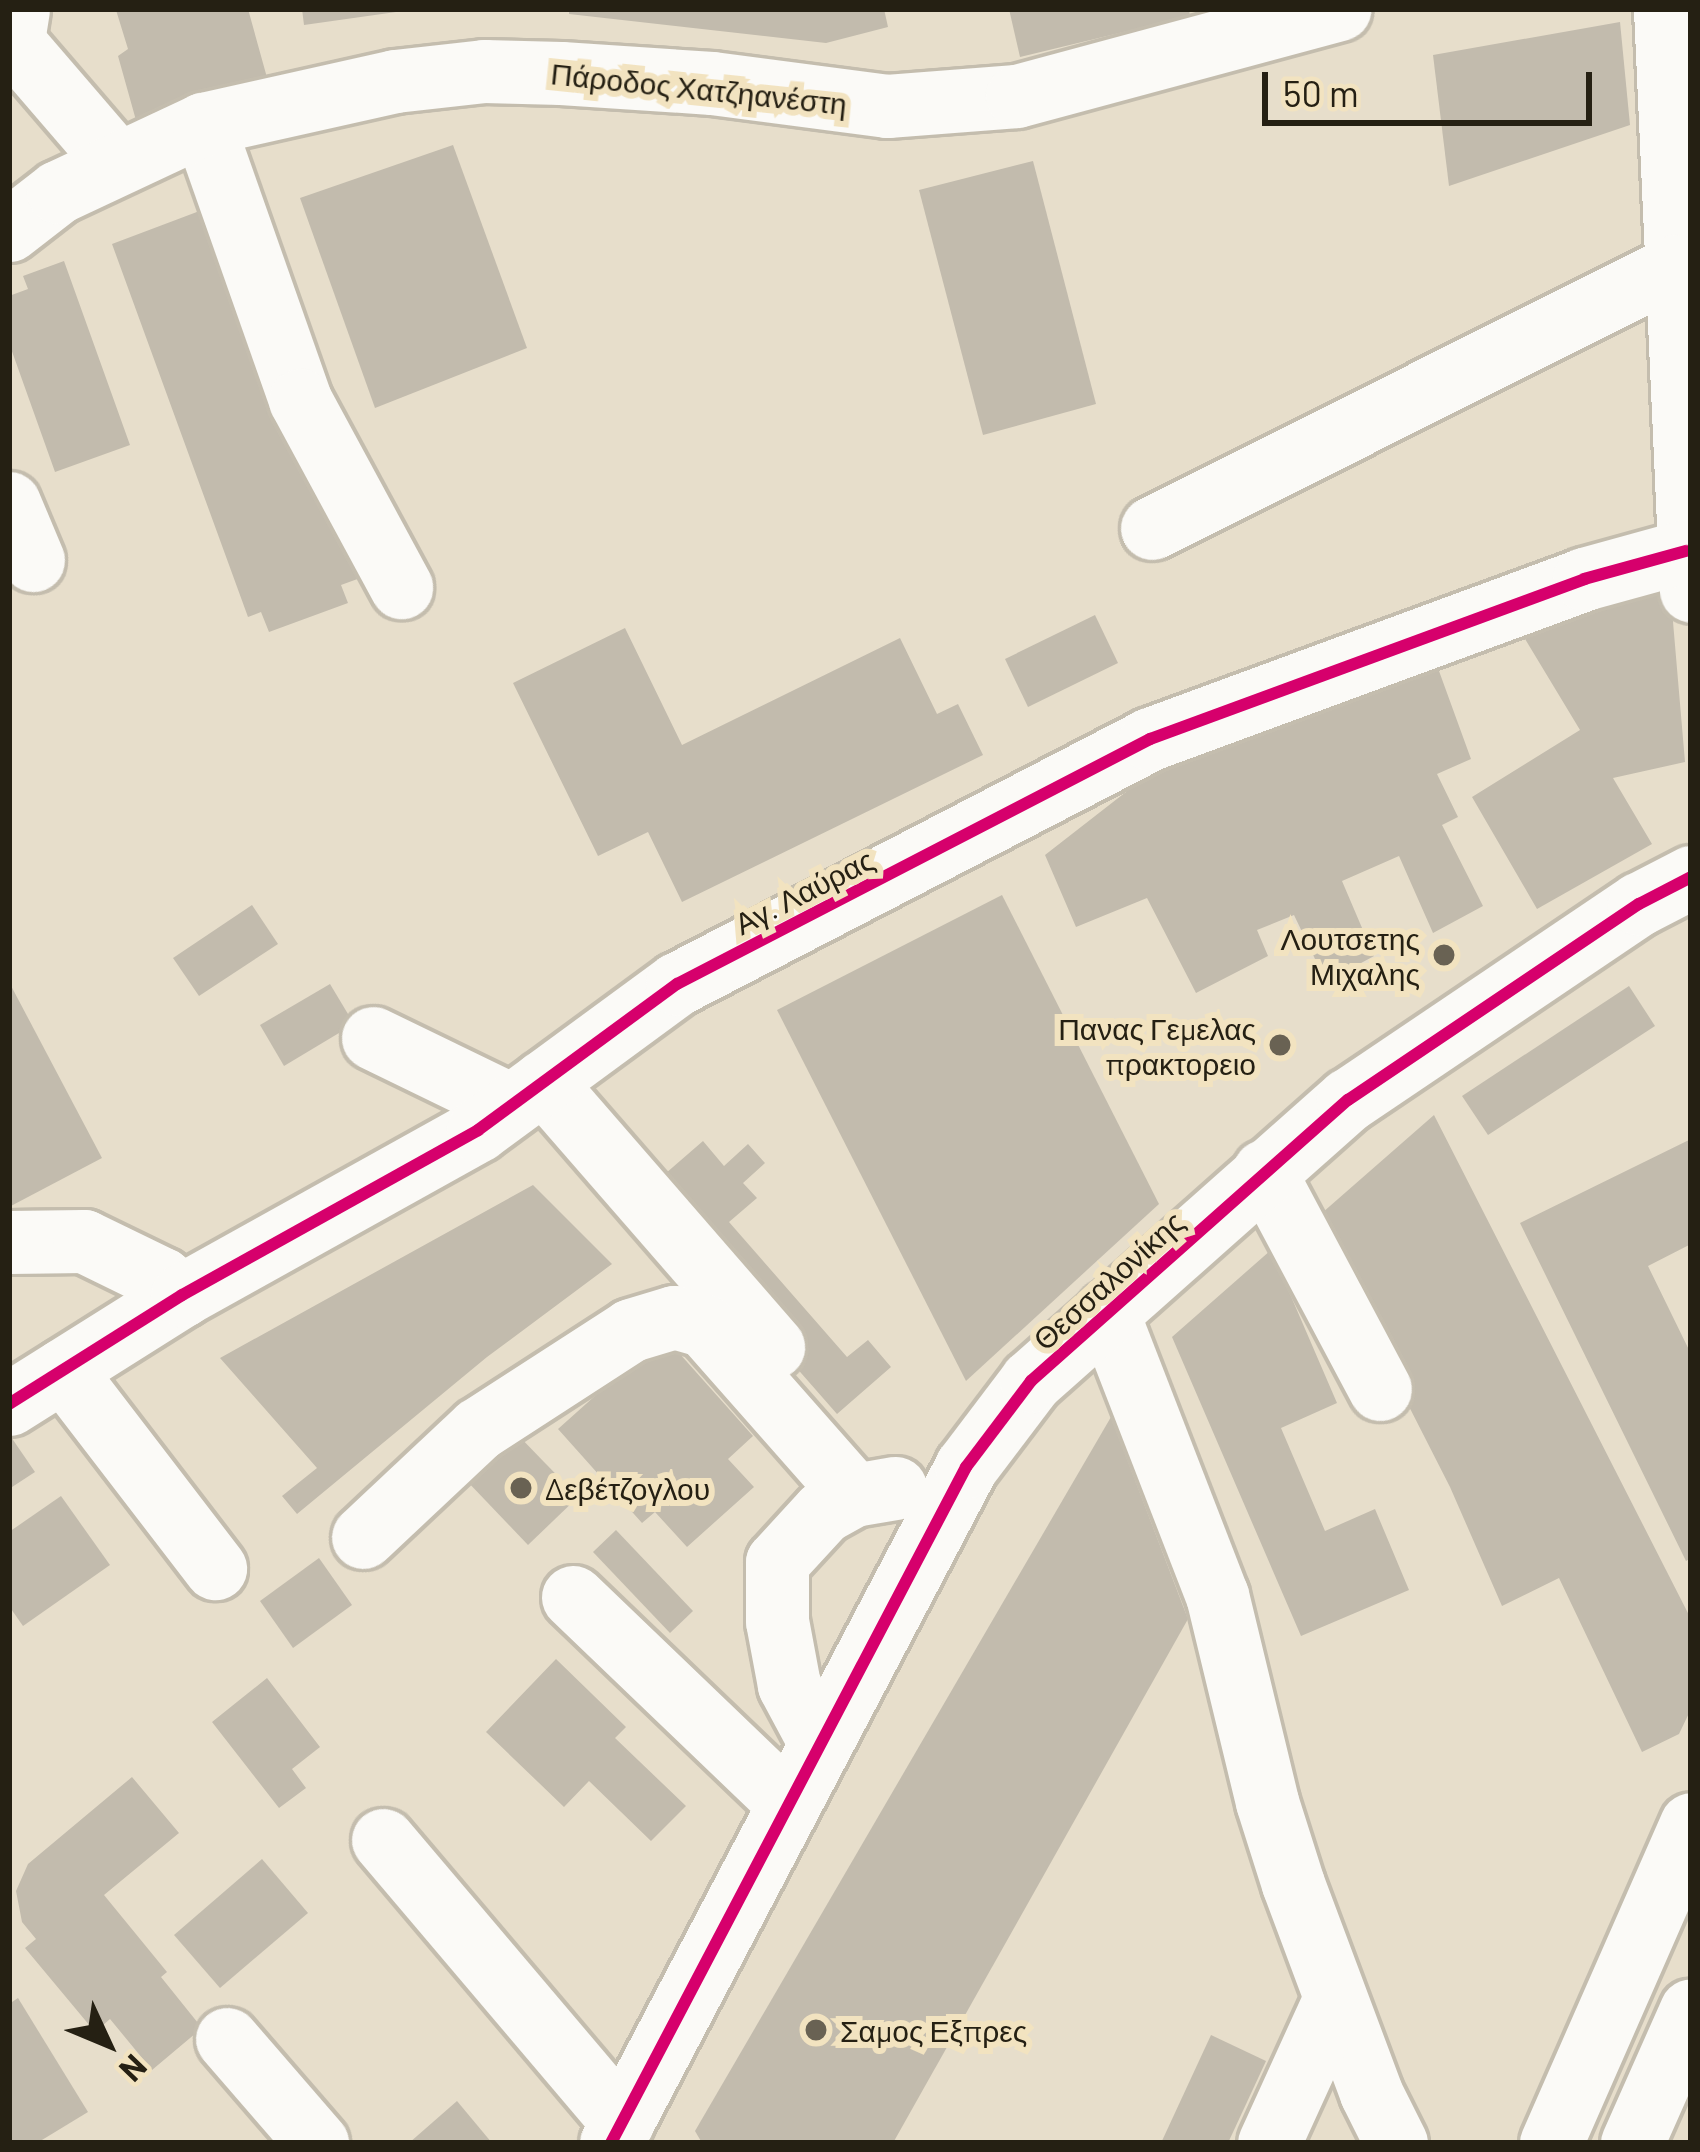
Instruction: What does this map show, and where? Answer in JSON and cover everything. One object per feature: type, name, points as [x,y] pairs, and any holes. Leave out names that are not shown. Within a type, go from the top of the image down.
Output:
[{"type":"street","name":"Πάροδος Χατζηανέστη","points":[[9,230],[58,192],[203,124],[395,81],[484,71],[712,83],[886,106],[1017,95],[1339,9]]},
{"type":"street","points":[[1665,9],[1689,570]]},
{"type":"street","points":[[13,32],[117,163]]},
{"type":"street","points":[[203,124],[300,400],[400,587]]},
{"type":"street","points":[[1152,528],[1675,266]]},
{"type":"street","points":[[9,503],[33,560]]},
{"type":"street","name":"Αγ. Λαύρας","points":[[9,1404],[182,1295],[478,1130],[677,984],[1150,739],[1584,579],[1689,570]]},
{"type":"street","name":"Θεσσαλονίκης","points":[[616,2133],[819,1742],[894,1504],[1001,1417],[1031,1381],[1264,1171],[1396,1066],[1640,904],[1691,877]]},
{"type":"street","points":[[373,1038],[527,1093],[894,1504]]},
{"type":"street","points":[[1264,1171],[1380,1389]]},
{"type":"street","points":[[9,1242],[84,1241],[162,1279],[182,1295]]},
{"type":"street","points":[[1107,1312],[1217,1595],[1267,1802],[1335,1998],[1396,2143]]},
{"type":"street","points":[[363,1538],[478,1429],[631,1330],[674,1317],[705,1326],[894,1504]]},
{"type":"street","points":[[63,1370],[215,1568]]},
{"type":"street","points":[[819,1742],[789,1685],[777,1621],[777,1562],[823,1512],[894,1504]]},
{"type":"street","points":[[573,1598],[788,1803]]},
{"type":"street","points":[[1551,2143],[1691,1824]]},
{"type":"street","points":[[382,1840],[616,2133]]},
{"type":"street","points":[[1269,2143],[1335,1998]]},
{"type":"street","points":[[227,2039],[316,2143]]},
{"type":"street","points":[[1632,2143],[1686,2043]]},
{"type":"building","points":[[248,9],[271,92],[139,131],[118,56],[128,49],[116,10]]},
{"type":"building","points":[[302,9],[395,9],[396,12],[304,25]]},
{"type":"building","points":[[569,9],[884,9],[888,27],[826,43],[569,14]]},
{"type":"building","points":[[1009,9],[1189,9],[1190,16],[1020,57]]},
{"type":"building","points":[[1620,22],[1630,125],[1449,186],[1433,55]]},
{"type":"building","points":[[453,145],[527,348],[375,408],[300,198]]},
{"type":"building","points":[[1033,161],[1096,404],[983,435],[919,190]]},
{"type":"building","points":[[226,201],[363,577],[341,585],[348,603],[269,632],[261,612],[248,617],[112,244]]},
{"type":"building","points":[[64,261],[130,445],[55,472],[9,343],[9,296],[28,289],[23,276]]},
{"type":"building","points":[[1669,575],[1685,762],[1613,778],[1652,844],[1537,909],[1472,797],[1580,730],[1519,629]]},
{"type":"building","points":[[1095,615],[1118,663],[1028,707],[1005,659]]},
{"type":"building","points":[[625,628],[682,745],[900,638],[937,714],[958,704],[983,755],[682,902],[648,832],[598,856],[513,683]]},
{"type":"building","points":[[1435,660],[1471,759],[1437,774],[1458,817],[1442,825],[1483,906],[1433,933],[1399,856],[1342,881],[1374,956],[1326,982],[1294,915],[1257,930],[1268,956],[1196,993],[1147,898],[1076,927],[1045,855],[1176,753]]},
{"type":"building","points":[[1002,895],[1159,1204],[966,1381],[777,1010]]},
{"type":"building","points":[[252,905],[278,944],[199,996],[173,958]]},
{"type":"building","points":[[9,982],[102,1158],[9,1207]]},
{"type":"building","points":[[330,984],[354,1024],[284,1066],[260,1025]]},
{"type":"building","points":[[1629,986],[1655,1026],[1488,1135],[1462,1096]]},
{"type":"building","points":[[1434,1115],[1691,1619],[1691,1709],[1679,1734],[1642,1752],[1559,1578],[1502,1606],[1450,1487],[1314,1220]]},
{"type":"building","points":[[1691,1139],[1691,1244],[1648,1266],[1691,1354],[1691,1558],[1686,1561],[1520,1223]]},
{"type":"building","points":[[703,1141],[724,1166],[748,1144],[765,1163],[743,1183],[757,1198],[729,1222],[847,1357],[868,1340],[891,1367],[837,1414],[643,1193]]},
{"type":"building","points":[[533,1185],[612,1264],[487,1357],[297,1514],[282,1496],[317,1468],[220,1358]]},
{"type":"building","points":[[1271,1250],[1337,1403],[1281,1428],[1325,1531],[1375,1509],[1409,1590],[1301,1636],[1172,1337]]},
{"type":"building","points":[[663,1335],[753,1436],[728,1459],[754,1487],[687,1547],[655,1512],[642,1523],[558,1429]]},
{"type":"building","points":[[1111,1417],[1188,1619],[893,2143],[702,2143],[695,2131]]},
{"type":"building","name":"Δεβέτζογλου","points":[[514,1431],[578,1497],[528,1545],[465,1479]]},
{"type":"building","points":[[9,1434],[35,1472],[9,1489]]},
{"type":"building","points":[[61,1496],[110,1565],[23,1626],[9,1606],[9,1532]]},
{"type":"building","points":[[616,1530],[693,1611],[670,1633],[593,1552]]},
{"type":"building","points":[[319,1558],[352,1605],[293,1648],[260,1601]]},
{"type":"building","points":[[556,1659],[626,1727],[615,1738],[686,1806],[651,1841],[589,1781],[564,1807],[486,1732]]},
{"type":"building","points":[[267,1678],[320,1747],[292,1769],[306,1788],[279,1808],[212,1722]]},
{"type":"building","points":[[132,1777],[179,1833],[104,1895],[167,1972],[161,1977],[202,2028],[152,2070],[110,2019],[95,2032],[25,1948],[36,1939],[22,1922],[16,1891],[28,1864]]},
{"type":"building","points":[[262,1859],[308,1913],[220,1988],[174,1935]]},
{"type":"building","points":[[18,1998],[88,2112],[37,2143],[9,2143],[9,2004]]},
{"type":"building","points":[[1211,2035],[1266,2061],[1228,2143],[1161,2143]]},
{"type":"building","points":[[457,2101],[492,2143],[409,2143]]},
{"type":"cycle path","points":[[9,1404],[182,1295],[478,1130],[677,984],[1150,739],[1584,579],[1686,551]]},
{"type":"cycle path","points":[[611,2143],[966,1467],[1031,1381],[1348,1100],[1639,904],[1691,877]]},
{"type":"place","name":"Λουτσετης Μιχαλης","points":[[1444,955]]},
{"type":"place","name":"Πανας Γεμελας πρακτορειο","points":[[1280,1045]]},
{"type":"place","name":"Δεβέτζογλου","points":[[521,1488]]},
{"type":"place","name":"Σαμος Εξπρες","points":[[816,2030]]}]
